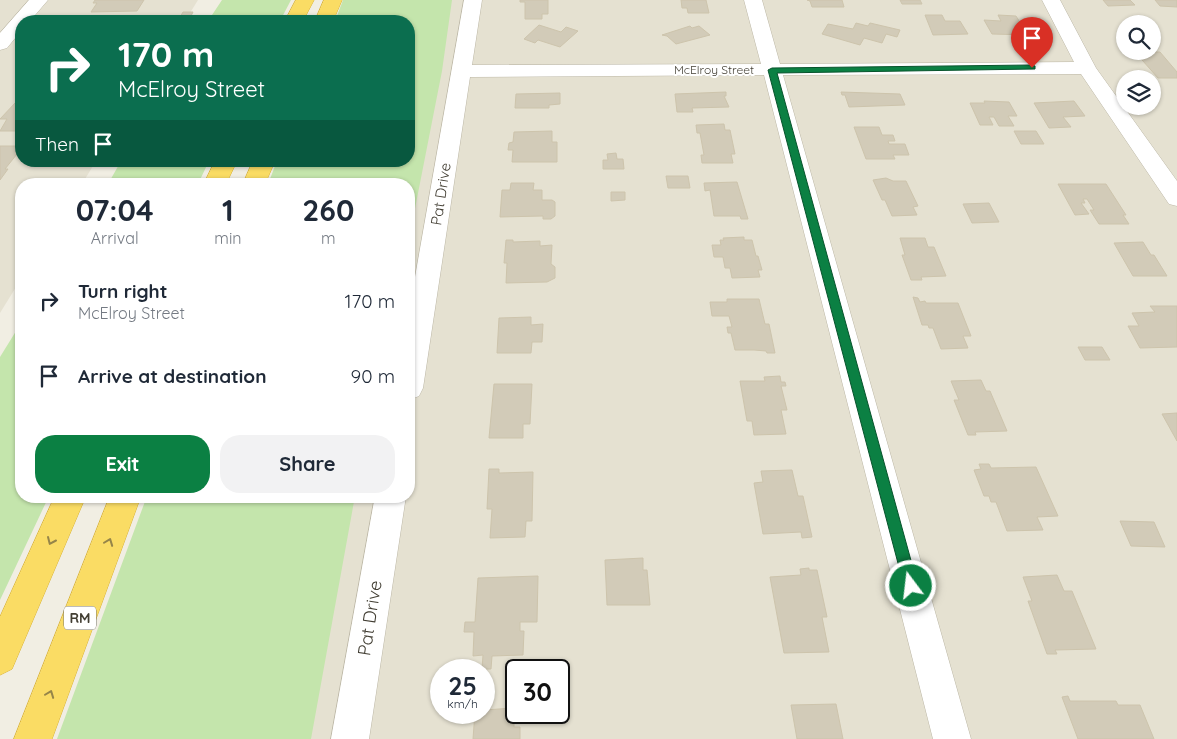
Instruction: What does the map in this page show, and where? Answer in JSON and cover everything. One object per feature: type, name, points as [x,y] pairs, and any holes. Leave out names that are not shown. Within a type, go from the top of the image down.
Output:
[{"type":"highway","points":[[297,15],[305,0]]},
{"type":"highway","points":[[327,15],[333,0]]},
{"type":"highway","points":[[0,657],[68,503]]},
{"type":"highway","name":"RM","points":[[33,739],[123,503]]},
{"type":"street","points":[[26,15],[39,0]]},
{"type":"street","name":"Pat Drive","points":[[415,352],[473,0]]},
{"type":"street","points":[[753,0],[952,739]]},
{"type":"street","points":[[1051,0],[1087,68],[1177,198]]},
{"type":"street","points":[[0,44],[15,27]]},
{"type":"street","name":"McElroy Street","points":[[462,71],[1087,68]]},
{"type":"street","name":"Pat Drive","points":[[350,739],[390,503]]},
{"type":"shaded area","points":[[0,0],[198,0],[189,15],[15,15],[15,167],[92,167],[86,178],[15,178],[15,289],[0,313]]},
{"type":"shaded area","points":[[443,0],[1177,0],[1177,739],[292,739],[341,503],[415,503],[415,178],[410,178],[412,167],[415,167],[415,152]]},
{"type":"green space","points":[[222,0],[291,0],[283,15],[212,15]]},
{"type":"green space","points":[[343,0],[452,0],[442,71],[415,208],[415,178],[270,178],[275,167],[415,167],[415,15],[337,15]]},
{"type":"green space","points":[[118,167],[206,167],[201,178],[111,178]]},
{"type":"green space","points":[[15,333],[15,503],[46,503],[0,600],[0,357]]},
{"type":"green space","points":[[144,503],[354,503],[311,739],[57,739]]},
{"type":"building","points":[[95,0],[144,0],[137,11],[91,12],[97,3],[93,3]]},
{"type":"building","points":[[520,0],[548,0],[548,14],[542,14],[542,19],[525,19],[525,2],[520,2]]},
{"type":"building","points":[[681,0],[706,0],[709,13],[688,13],[687,8],[682,8]]},
{"type":"building","points":[[807,0],[842,0],[844,7],[812,7],[810,1]]},
{"type":"building","points":[[900,0],[920,0],[922,4],[902,4]]},
{"type":"building","points":[[1103,0],[1130,0],[1135,5],[1108,6]]},
{"type":"building","points":[[1155,0],[1177,0],[1177,7],[1160,6]]},
{"type":"building","points":[[183,12],[193,12],[192,15],[181,15]]},
{"type":"building","points":[[925,15],[942,15],[945,21],[960,21],[968,34],[933,35]]},
{"type":"building","points":[[998,15],[1016,16],[1028,35],[992,34],[984,20],[1001,21]]},
{"type":"building","points":[[856,23],[868,26],[870,23],[900,30],[897,37],[886,34],[882,43],[864,38],[860,45],[822,34],[828,24],[853,29]]},
{"type":"building","points":[[539,25],[561,32],[566,27],[578,31],[560,47],[538,40],[535,43],[524,39]]},
{"type":"building","points":[[690,26],[692,28],[699,26],[710,35],[676,44],[667,36],[662,35]]},
{"type":"building","points":[[1161,53],[1177,72],[1177,78],[1161,78],[1161,70],[1151,70],[1142,60],[1161,60]]},
{"type":"building","points":[[726,92],[726,96],[724,96],[729,107],[692,108],[693,112],[677,112],[675,94]]},
{"type":"building","points":[[841,92],[900,94],[905,105],[849,107],[845,95],[842,95]]},
{"type":"building","points":[[560,93],[560,104],[549,105],[549,108],[515,108],[516,94]]},
{"type":"building","points":[[984,101],[1009,102],[1017,116],[1008,116],[1014,126],[999,126],[994,117],[989,117],[993,125],[980,125],[970,103],[985,103]]},
{"type":"building","points":[[1074,101],[1085,116],[1063,117],[1071,127],[1049,128],[1034,103]]},
{"type":"building","points":[[15,103],[15,131],[0,131],[7,119],[0,119]]},
{"type":"building","points":[[724,124],[725,130],[730,130],[735,154],[731,154],[733,163],[702,163],[701,155],[704,155],[700,133],[697,133],[696,125]]},
{"type":"building","points":[[854,127],[879,127],[882,135],[893,135],[895,141],[888,141],[889,144],[905,144],[909,155],[893,155],[895,159],[866,159]]},
{"type":"building","points":[[552,131],[552,142],[557,142],[557,162],[512,162],[513,150],[508,150],[509,143],[513,142],[514,132]]},
{"type":"building","points":[[1014,131],[1036,131],[1044,144],[1021,144]]},
{"type":"building","points":[[0,146],[15,146],[15,156],[5,169],[8,169],[0,180]]},
{"type":"building","points":[[616,153],[617,159],[623,159],[624,169],[603,169],[603,160],[608,160],[607,154]]},
{"type":"building","points":[[666,176],[688,176],[690,188],[668,188]]},
{"type":"building","points":[[886,178],[893,181],[906,181],[918,206],[913,207],[917,215],[892,216],[873,180]]},
{"type":"building","points":[[737,182],[748,219],[741,219],[740,216],[714,216],[710,190],[705,191],[704,183]]},
{"type":"building","points":[[511,183],[534,183],[533,190],[542,190],[542,200],[552,200],[555,202],[555,216],[551,219],[543,219],[543,216],[500,217],[502,190],[510,190]]},
{"type":"building","points":[[1058,184],[1106,184],[1126,215],[1123,215],[1129,224],[1099,224],[1090,210],[1094,210],[1087,199],[1083,199],[1085,203],[1081,203],[1089,214],[1075,215]]},
{"type":"building","points":[[611,192],[625,192],[625,200],[611,201]]},
{"type":"building","points":[[989,203],[999,222],[972,223],[963,204]]},
{"type":"building","points":[[744,237],[744,240],[752,240],[762,270],[758,270],[760,277],[732,278],[730,268],[725,268],[723,257],[714,257],[712,245],[721,245],[720,240],[724,240],[723,238]]},
{"type":"building","points":[[900,238],[925,238],[928,247],[934,247],[946,276],[921,277],[922,280],[911,280],[902,255],[905,255]]},
{"type":"building","points":[[506,240],[513,240],[513,242],[540,241],[540,246],[552,245],[551,264],[555,267],[555,278],[547,282],[506,283],[507,263],[504,263]]},
{"type":"building","points":[[1143,242],[1167,276],[1133,276],[1114,243]]},
{"type":"building","points":[[913,297],[918,298],[920,302],[925,301],[926,303],[958,303],[971,336],[963,336],[968,348],[941,349],[933,328],[929,328],[928,325],[922,325]]},
{"type":"building","points":[[727,299],[759,299],[765,324],[769,324],[775,353],[735,350],[731,333],[728,333],[727,327],[732,327],[729,316],[712,316],[710,302],[727,302]]},
{"type":"building","points":[[1150,306],[1177,306],[1177,347],[1140,348],[1128,326],[1139,326],[1132,313],[1155,312]]},
{"type":"building","points":[[531,317],[531,325],[543,324],[542,342],[532,342],[531,353],[497,353],[499,318]]},
{"type":"building","points":[[1078,347],[1102,347],[1110,360],[1085,360]]},
{"type":"building","points":[[780,376],[781,382],[785,382],[786,386],[781,386],[787,410],[781,410],[786,434],[754,435],[752,421],[747,421],[740,381],[765,381],[764,377]]},
{"type":"building","points":[[981,380],[986,391],[990,391],[1007,431],[975,432],[976,435],[968,435],[954,400],[959,400],[951,381]]},
{"type":"building","points":[[494,384],[532,384],[530,424],[523,424],[523,438],[489,438]]},
{"type":"building","points":[[1177,413],[1177,441],[1162,414]]},
{"type":"building","points":[[979,464],[989,464],[991,468],[1036,467],[1058,516],[1037,517],[1043,530],[1007,531],[996,502],[991,502],[989,496],[984,496],[974,470],[981,469]]},
{"type":"building","points":[[489,469],[499,469],[499,473],[533,472],[532,521],[526,521],[525,537],[490,538],[492,509],[487,509]]},
{"type":"building","points":[[792,470],[798,496],[803,496],[812,537],[802,538],[801,532],[763,534],[754,483],[763,482],[761,471]]},
{"type":"building","points":[[1120,521],[1154,522],[1165,547],[1131,546]]},
{"type":"building","points":[[643,558],[643,570],[647,570],[650,605],[607,605],[605,560]]},
{"type":"building","points":[[809,568],[809,570],[817,570],[827,617],[822,617],[829,652],[784,653],[770,577],[801,575],[800,569]]},
{"type":"building","points":[[1057,575],[1064,591],[1072,591],[1096,649],[1055,650],[1057,654],[1047,654],[1028,601],[1032,601],[1023,577]]},
{"type":"building","points":[[538,576],[537,622],[520,622],[520,631],[524,631],[523,655],[492,656],[492,659],[483,659],[483,655],[473,656],[474,632],[464,632],[465,622],[475,622],[478,578]]},
{"type":"building","points":[[1068,696],[1070,701],[1116,701],[1118,705],[1140,705],[1154,739],[1078,739],[1062,697]]},
{"type":"building","points":[[836,704],[843,739],[797,739],[791,705]]},
{"type":"building","points":[[495,709],[505,709],[505,724],[514,724],[514,727],[520,727],[520,739],[473,739],[474,724],[495,724]]},
{"type":"route","points":[[911,586],[772,70],[1032,68]]}]
